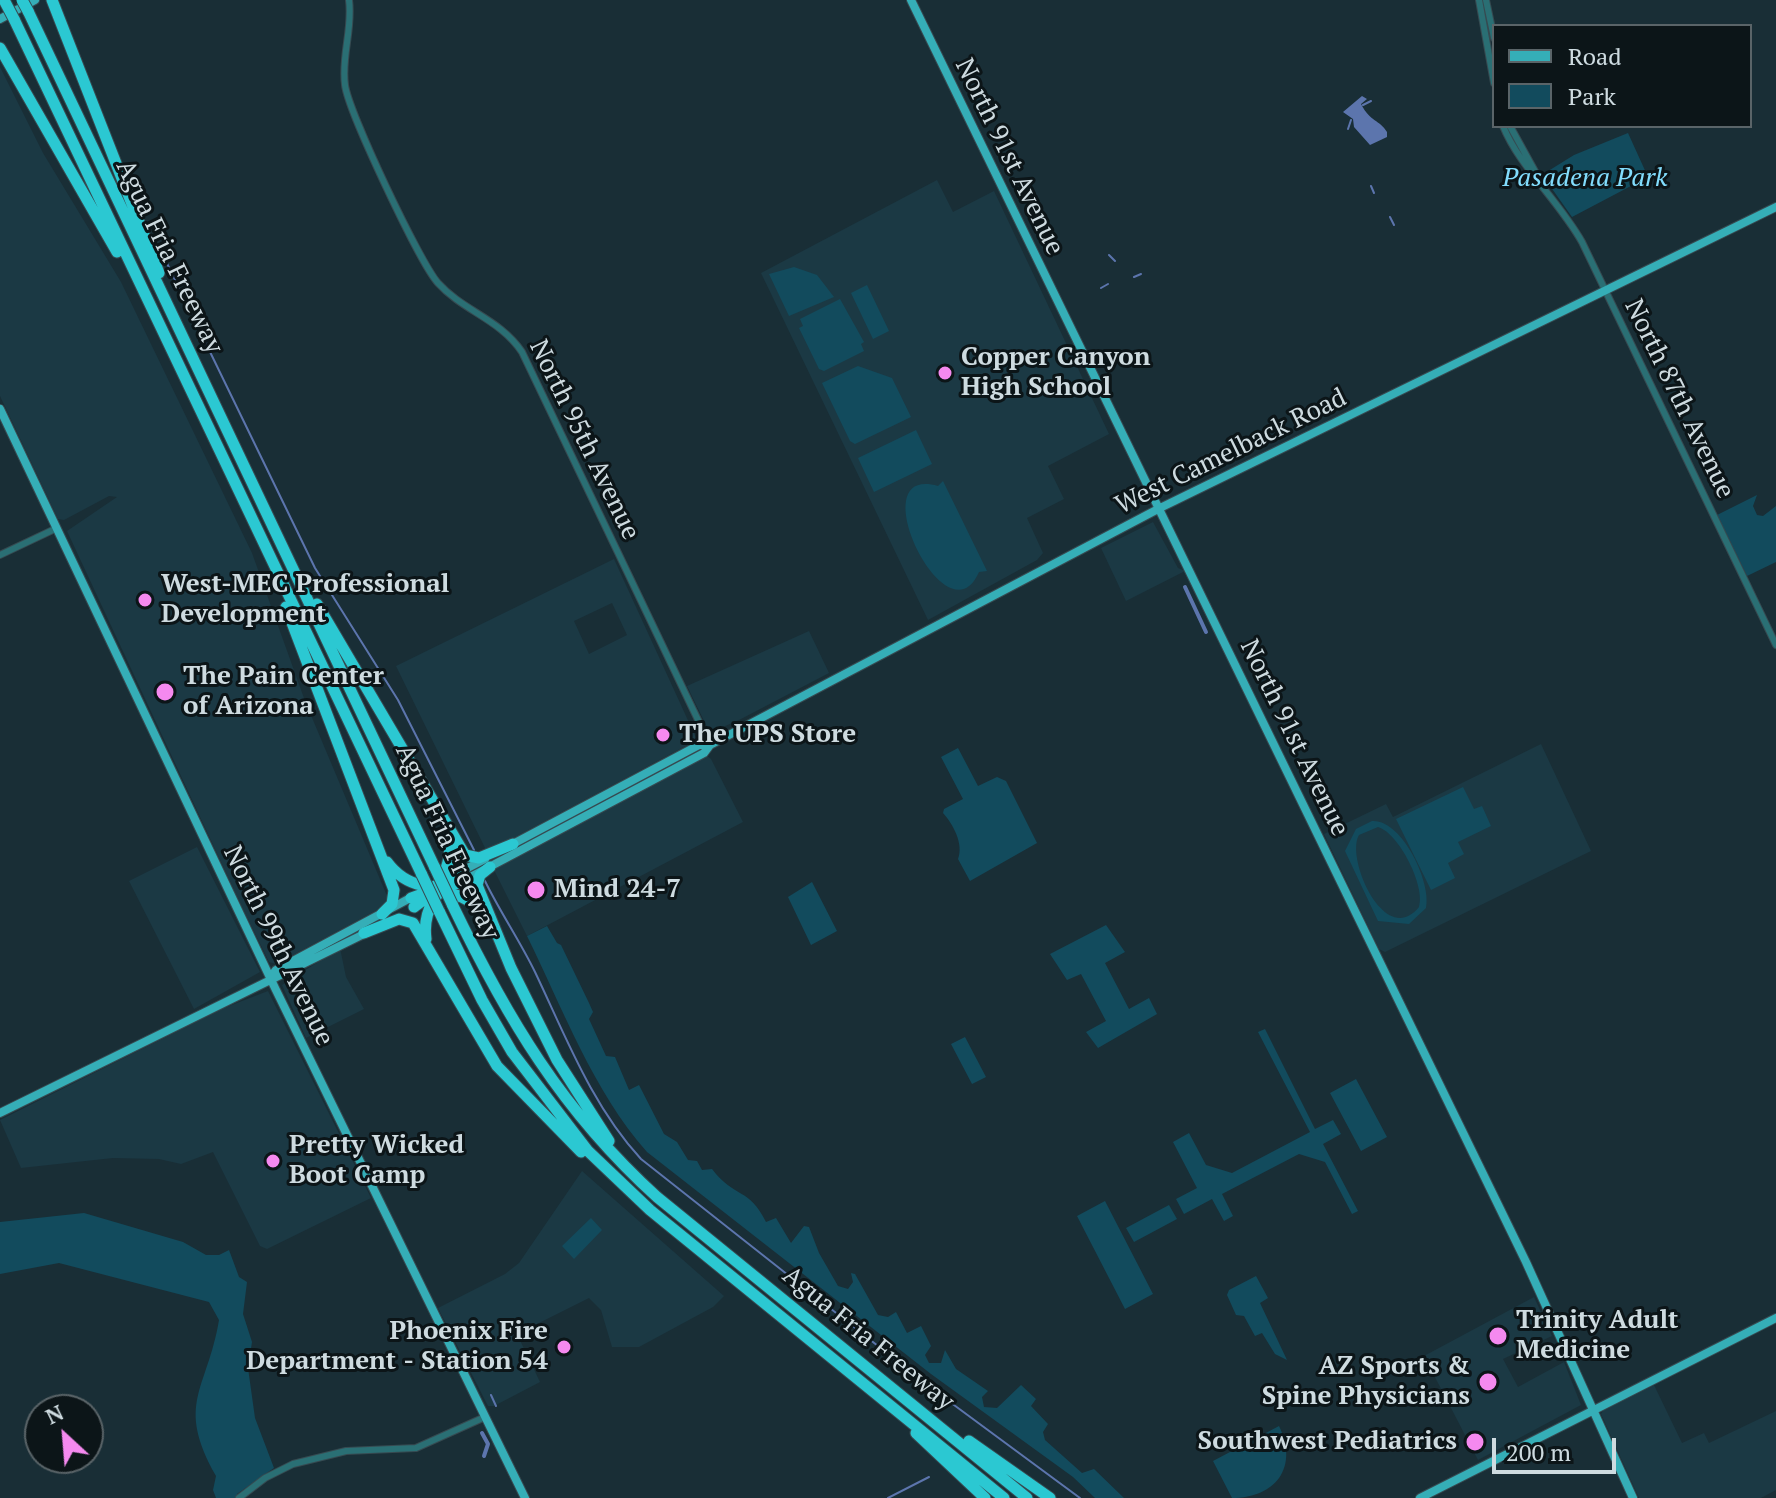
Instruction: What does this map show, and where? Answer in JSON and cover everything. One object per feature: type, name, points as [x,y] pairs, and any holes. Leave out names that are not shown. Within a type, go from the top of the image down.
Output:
[{"type":"highway","name":"Agua Fria Freeway","points":[[6,0],[439,911],[491,1017],[538,1089],[588,1151],[684,1238],[1004,1498]]},
{"type":"highway","points":[[52,0],[181,334]]},
{"type":"highway","name":"Agua Fria Freeway","points":[[25,6],[452,904],[506,1012],[561,1094],[618,1159],[697,1229],[1027,1498]]},
{"type":"highway","points":[[0,48],[167,342]]},
{"type":"highway","points":[[269,518],[442,818],[468,857],[479,858],[513,844]]},
{"type":"highway","points":[[255,524],[380,852],[394,897],[382,914]]},
{"type":"highway","points":[[429,948],[425,930],[450,850],[442,818]]},
{"type":"highway","points":[[380,852],[401,877],[470,900],[492,923]]},
{"type":"highway","points":[[490,867],[480,875],[477,885],[563,1071],[588,1113],[617,1150],[697,1229]]},
{"type":"highway","points":[[413,903],[462,877]]},
{"type":"highway","points":[[364,933],[407,920],[416,926],[482,1045],[521,1094],[644,1212],[666,1230],[684,1238]]},
{"type":"highway","points":[[825,1333],[1050,1498]]},
{"type":"highway","points":[[813,1343],[832,1364],[895,1415],[985,1498]]},
{"type":"main road","points":[[0,5],[6,0]]},
{"type":"main road","points":[[0,19],[35,0]]},
{"type":"main road","name":"North 91st Avenue","points":[[911,0],[1526,1262],[1633,1498]]},
{"type":"main road","name":"West Camelback Road","points":[[462,877],[490,867],[704,753],[710,745],[1160,508],[1776,207]]},
{"type":"main road","name":"North 99th Avenue","points":[[0,409],[270,978],[525,1498]]},
{"type":"main road","name":"West Camelback Road","points":[[462,877],[513,844],[699,745],[710,745]]},
{"type":"main road","points":[[544,837],[589,809],[596,800],[603,802],[634,790]]},
{"type":"main road","points":[[270,978],[276,970],[382,914],[413,903]]},
{"type":"main road","points":[[0,1113],[270,978],[280,977],[413,903]]},
{"type":"main road","points":[[1420,1498],[1776,1318]]},
{"type":"street","name":"North 95th Avenue","points":[[349,0],[350,21],[344,71],[348,102],[425,265],[440,286],[502,329],[522,352],[710,745]]},
{"type":"street","points":[[1479,0],[1492,72]]},
{"type":"street","points":[[1486,0],[1492,28]]},
{"type":"street","name":"North 87th Avenue","points":[[1504,128],[1520,156],[1571,222],[1776,645]]},
{"type":"street","name":"North 87th Avenue","points":[[1511,128],[1537,175]]},
{"type":"street","points":[[0,555],[57,528]]},
{"type":"street","points":[[239,1498],[265,1478],[293,1464],[346,1451],[416,1448],[485,1417]]},
{"type":"shaded area","points":[[0,67],[43,153],[121,282],[252,553],[305,701],[390,903],[276,964],[269,962],[241,905],[67,531],[117,497],[109,496],[64,520],[58,519],[0,396]]},
{"type":"shaded area","name":"Copper Canyon High School","points":[[937,180],[953,212],[994,191],[1109,434],[1048,466],[1064,499],[1027,518],[1043,553],[1037,560],[928,620],[761,273]]},
{"type":"shaded area","points":[[1153,522],[1178,568],[1185,571],[1126,601],[1101,548]]},
{"type":"shaded area","points":[[614,559],[697,740],[487,852],[396,666]],"holes":[[[612,603],[627,635],[589,654],[574,621]]]},
{"type":"shaded area","points":[[809,631],[829,673],[741,719],[714,731],[708,729],[687,686]]},
{"type":"shaded area","points":[[1541,744],[1591,851],[1385,952],[1379,949],[1324,834],[1386,804],[1393,817]]},
{"type":"shaded area","points":[[706,755],[711,759],[743,822],[527,936],[493,868]]},
{"type":"shaded area","points":[[197,847],[260,972],[194,1009],[129,881]]},
{"type":"shaded area","points":[[340,948],[346,977],[364,1009],[306,1038],[282,985]]},
{"type":"shaded area","points":[[268,991],[371,1198],[267,1249],[260,1246],[213,1152],[181,1164],[159,1159],[113,1158],[21,1168],[0,1120],[224,1008]]},
{"type":"shaded area","points":[[582,1171],[724,1296],[713,1307],[639,1347],[612,1347],[601,1310],[589,1298],[517,1334],[540,1382],[494,1406],[488,1406],[438,1308],[505,1274],[519,1263]]},
{"type":"shaded area","points":[[1534,1297],[1552,1336],[1503,1359],[1518,1387],[1564,1362],[1581,1405],[1478,1460],[1424,1356]]},
{"type":"shaded area","points":[[1654,1385],[1682,1443],[1704,1433],[1709,1443],[1776,1411],[1776,1490],[1761,1498],[1639,1498],[1601,1414],[1604,1409]]},
{"type":"green space","name":"Pasadena Park","points":[[1628,133],[1648,177],[1572,217],[1543,176],[1545,173],[1574,155]]},
{"type":"green space","points":[[794,267],[817,275],[834,297],[789,316],[769,274]]},
{"type":"green space","points":[[867,285],[889,331],[873,339],[851,293]]},
{"type":"green space","points":[[840,299],[864,342],[861,344],[864,351],[824,371],[819,369],[799,328],[803,326],[800,319]]},
{"type":"green space","points":[[858,366],[892,378],[911,417],[855,444],[850,441],[822,383]]},
{"type":"green space","points":[[916,430],[932,464],[874,492],[858,458]]},
{"type":"green space","points":[[943,481],[987,571],[979,572],[965,589],[948,587],[931,571],[916,548],[907,523],[906,500],[915,486],[938,486]]},
{"type":"green space","points":[[1757,495],[1753,506],[1757,515],[1763,516],[1776,506],[1776,562],[1747,576],[1717,515]]},
{"type":"green space","points":[[958,748],[978,786],[997,777],[1006,781],[1037,843],[970,881],[958,859],[960,847],[956,834],[943,813],[944,809],[963,799],[941,757]]},
{"type":"green space","points":[[1463,787],[1474,809],[1482,806],[1491,826],[1458,842],[1464,854],[1448,863],[1455,878],[1431,890],[1396,819]]},
{"type":"green space","points":[[1372,821],[1383,823],[1394,830],[1412,854],[1427,897],[1426,908],[1409,924],[1378,921],[1345,851],[1356,829]],"holes":[[[1378,827],[1386,831],[1402,850],[1415,874],[1419,907],[1406,917],[1393,917],[1381,909],[1363,879],[1358,862],[1356,846],[1359,835]]]},
{"type":"green space","points":[[812,882],[837,931],[811,945],[788,897]]},
{"type":"green space","points":[[1106,925],[1125,952],[1105,963],[1129,1009],[1149,998],[1157,1014],[1098,1048],[1086,1032],[1106,1021],[1081,974],[1067,980],[1050,954]]},
{"type":"green space","points":[[547,926],[561,945],[589,1003],[593,1012],[589,1019],[606,1056],[615,1057],[629,1090],[639,1085],[664,1134],[677,1142],[688,1160],[697,1161],[702,1170],[712,1169],[754,1203],[766,1222],[776,1218],[791,1243],[804,1226],[809,1227],[819,1253],[838,1286],[848,1289],[853,1282],[851,1273],[855,1274],[878,1315],[888,1317],[896,1312],[907,1333],[921,1326],[931,1346],[925,1355],[929,1363],[941,1363],[945,1350],[956,1369],[988,1391],[982,1397],[984,1407],[997,1408],[1021,1385],[1036,1399],[1031,1406],[1048,1424],[1043,1432],[1045,1440],[1082,1473],[1094,1469],[1124,1498],[1095,1498],[1073,1477],[931,1374],[647,1152],[595,1076],[527,936]]},
{"type":"green space","points":[[1265,1029],[1315,1129],[1333,1120],[1341,1134],[1323,1144],[1358,1211],[1352,1214],[1325,1162],[1299,1154],[1222,1194],[1233,1216],[1224,1221],[1212,1199],[1184,1214],[1176,1199],[1197,1188],[1173,1142],[1189,1133],[1206,1165],[1232,1173],[1310,1132],[1258,1032]]},
{"type":"green space","points":[[965,1037],[986,1077],[972,1084],[951,1044]]},
{"type":"green space","points":[[1356,1079],[1387,1137],[1361,1151],[1330,1093]]},
{"type":"green space","points":[[1105,1201],[1153,1294],[1125,1309],[1077,1216]]},
{"type":"green space","points":[[1169,1205],[1177,1219],[1134,1242],[1126,1228]]},
{"type":"green space","points":[[84,1213],[183,1242],[206,1255],[219,1255],[229,1250],[239,1277],[247,1282],[243,1314],[252,1342],[248,1368],[255,1418],[274,1468],[237,1494],[239,1498],[216,1498],[213,1490],[216,1476],[197,1431],[198,1397],[219,1320],[209,1302],[59,1263],[0,1274],[0,1222]]},
{"type":"green space","points":[[591,1218],[602,1230],[574,1259],[562,1246]]},
{"type":"green space","points":[[1256,1276],[1268,1298],[1260,1303],[1287,1360],[1275,1354],[1262,1333],[1255,1336],[1244,1316],[1236,1315],[1227,1295],[1229,1290]]},
{"type":"green space","points":[[1279,1426],[1286,1455],[1280,1477],[1261,1493],[1232,1498],[1213,1461]]},
{"type":"water","points":[[1362,96],[1367,99],[1361,104],[1365,110],[1387,132],[1387,137],[1370,145],[1354,127],[1353,119],[1343,112]]},
{"type":"waterway","points":[[1363,105],[1371,101]]},
{"type":"waterway","points":[[1348,129],[1351,120]]},
{"type":"waterway","points":[[1371,186],[1374,193]]},
{"type":"waterway","points":[[1390,217],[1394,225]]},
{"type":"waterway","points":[[161,251],[315,568],[398,700],[474,850]]},
{"type":"waterway","points":[[1109,255],[1115,261]]},
{"type":"waterway","points":[[1134,277],[1141,274]]},
{"type":"waterway","points":[[1101,288],[1108,284]]},
{"type":"waterway","points":[[1185,587],[1206,632]]},
{"type":"waterway","points":[[485,881],[529,960],[594,1094],[641,1159],[935,1391],[1080,1498]]},
{"type":"waterway","points":[[491,1395],[496,1406]]},
{"type":"waterway","points":[[482,1433],[488,1444],[484,1456]]},
{"type":"waterway","points":[[888,1498],[929,1477]]},
{"type":"place","name":"Copper Canyon High School","points":[[945,373]]},
{"type":"place","name":"West-MEC Professional Development","points":[[145,600]]},
{"type":"place","name":"The Pain Center of Arizona","points":[[165,692]]},
{"type":"place","name":"The UPS Store","points":[[663,735]]},
{"type":"place","name":"Mind 24-7","points":[[536,890]]},
{"type":"place","name":"Pretty Wicked Boot Camp","points":[[273,1161]]},
{"type":"place","name":"Trinity Adult Medicine","points":[[1498,1336]]},
{"type":"place","name":"Phoenix Fire Department - Station 54","points":[[564,1347]]},
{"type":"place","name":"AZ Sports & Spine Physicians","points":[[1488,1382]]},
{"type":"place","name":"Southwest Pediatrics","points":[[1475,1442]]}]
